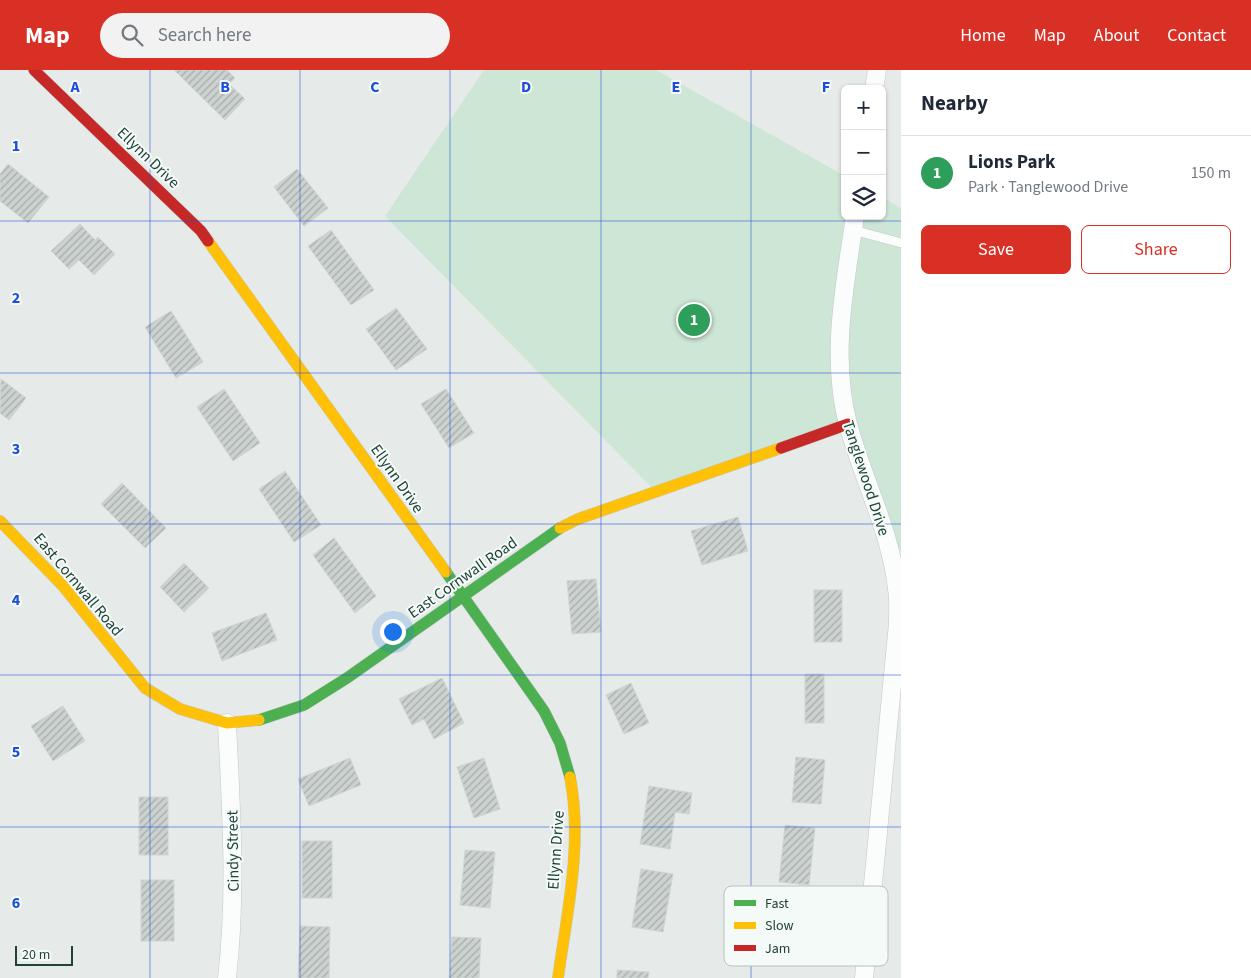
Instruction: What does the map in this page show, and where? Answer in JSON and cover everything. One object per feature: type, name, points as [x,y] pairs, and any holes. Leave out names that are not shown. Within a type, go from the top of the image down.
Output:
[{"type":"street","name":"Ellynn Drive","points":[[34,70],[201,231],[534,695],[552,724],[566,759],[572,789],[575,826],[558,978]]},
{"type":"street","points":[[875,85],[877,70]]},
{"type":"street","name":"Tanglewood Drive","points":[[854,223],[841,312],[840,377],[848,424],[889,550],[897,589],[898,623],[873,886]]},
{"type":"street","name":"East Cornwall Road","points":[[0,521],[64,586],[145,688],[180,709],[227,723],[267,719],[304,705],[463,597],[550,534],[578,519],[848,424]]},
{"type":"street","name":"Cindy Street","points":[[227,723],[233,867],[232,919],[227,978]]},
{"type":"lane","points":[[854,223],[901,243]]},
{"type":"green space","points":[[484,70],[656,70],[841,174],[841,220],[886,220],[886,199],[901,208],[901,550],[889,549],[848,425],[655,491],[385,216]]},
{"type":"building","points":[[174,70],[227,70],[235,78],[229,84],[245,99],[225,120]]},
{"type":"building","points":[[8,164],[49,197],[28,223],[0,201],[0,174]]},
{"type":"building","points":[[297,169],[328,208],[304,226],[274,187]]},
{"type":"building","points":[[80,224],[95,240],[98,237],[115,254],[94,275],[79,260],[69,269],[51,251]]},
{"type":"building","points":[[331,230],[374,290],[351,305],[308,246]]},
{"type":"building","points":[[396,308],[427,349],[396,370],[366,329]]},
{"type":"building","points":[[171,311],[203,362],[176,378],[145,327]]},
{"type":"building","points":[[1,379],[26,398],[9,420],[0,413]]},
{"type":"building","points":[[224,389],[260,443],[233,461],[197,407]]},
{"type":"building","points":[[446,389],[474,433],[449,448],[421,404]]},
{"type":"building","points":[[285,471],[321,525],[294,542],[259,489]]},
{"type":"building","points":[[122,483],[166,528],[145,548],[101,504]]},
{"type":"building","points":[[738,517],[748,551],[702,565],[691,531]]},
{"type":"building","points":[[334,538],[376,596],[355,613],[313,555]]},
{"type":"building","points":[[184,563],[209,588],[184,612],[160,587]]},
{"type":"building","points":[[596,579],[601,632],[572,634],[567,581]]},
{"type":"building","points":[[814,590],[842,590],[842,642],[814,642]]},
{"type":"building","points":[[266,613],[277,640],[222,661],[212,633]]},
{"type":"building","points":[[805,674],[824,674],[824,723],[805,723]]},
{"type":"building","points":[[442,678],[464,723],[434,739],[424,719],[412,725],[399,699]]},
{"type":"building","points":[[631,683],[649,723],[624,734],[606,695]]},
{"type":"building","points":[[63,706],[85,741],[53,761],[31,726]]},
{"type":"building","points":[[796,757],[825,760],[821,804],[792,802]]},
{"type":"building","points":[[350,758],[361,785],[309,806],[298,779]]},
{"type":"building","points":[[484,758],[500,809],[474,818],[457,767]]},
{"type":"building","points":[[649,786],[692,793],[689,814],[675,812],[670,849],[640,844]]},
{"type":"building","points":[[139,797],[168,797],[168,855],[139,855]]},
{"type":"building","points":[[785,825],[815,828],[809,885],[779,882]]},
{"type":"building","points":[[302,841],[332,841],[332,898],[302,898]]},
{"type":"building","points":[[465,850],[495,852],[490,908],[460,905]]},
{"type":"building","points":[[641,869],[673,874],[663,932],[632,927]]},
{"type":"building","points":[[141,880],[174,880],[174,941],[141,941]]},
{"type":"building","points":[[300,926],[330,927],[329,978],[298,978]]},
{"type":"building","points":[[452,937],[481,938],[479,978],[449,978]]},
{"type":"building","points":[[617,970],[649,972],[648,978],[617,978]]},
{"type":"traffic: fast","points":[[259,720],[304,705],[347,678],[560,528]]},
{"type":"traffic: fast","points":[[446,572],[544,711],[560,743],[570,777]]},
{"type":"traffic: slow","points":[[208,241],[446,572]]},
{"type":"traffic: slow","points":[[560,528],[578,519],[781,448]]},
{"type":"traffic: slow","points":[[0,521],[63,586],[145,688],[180,709],[227,723],[259,720]]},
{"type":"traffic: slow","points":[[558,978],[574,852],[574,802],[570,777]]},
{"type":"traffic: jam","points":[[34,70],[201,231],[208,241]]},
{"type":"traffic: jam","points":[[781,448],[848,424]]},
{"type":"place","name":"Lions Park","points":[[694,320]]}]
